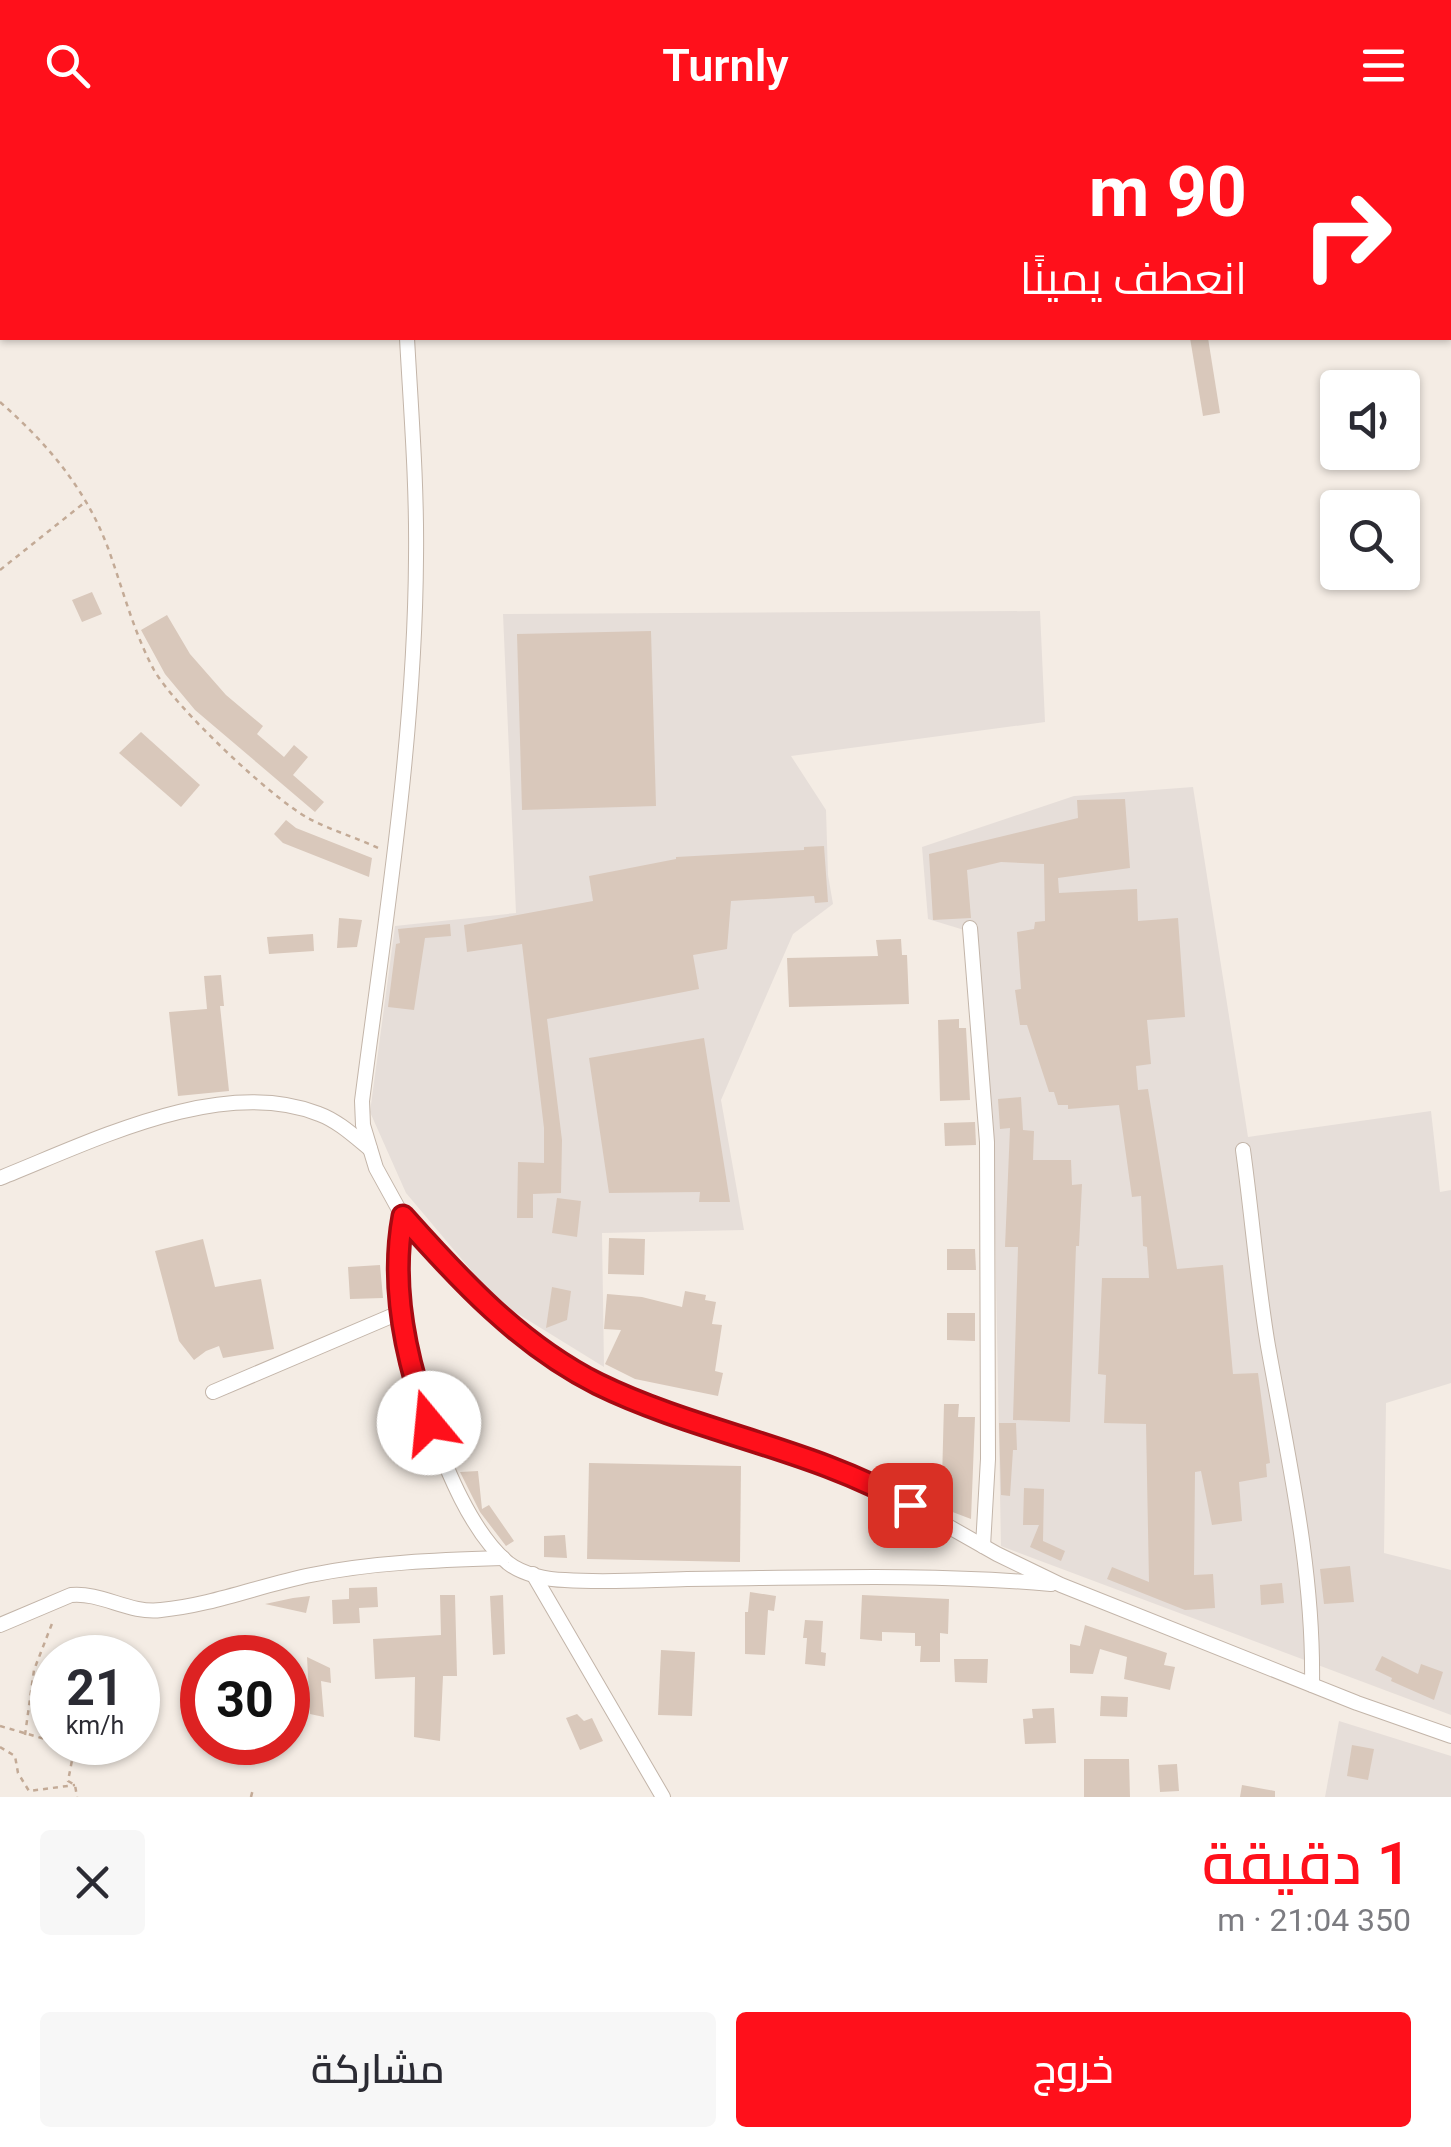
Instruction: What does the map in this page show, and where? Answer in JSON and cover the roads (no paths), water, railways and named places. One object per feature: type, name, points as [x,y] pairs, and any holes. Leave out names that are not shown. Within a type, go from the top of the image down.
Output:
[{"type":"street","points":[[407,340],[416,558],[411,664],[393,855],[362,1102],[370,1149],[386,1189],[403,1216],[487,1306],[598,1384],[886,1490],[1062,1585],[1451,1736]]},
{"type":"street","points":[[970,928],[986,1142],[988,1459],[984,1546]]},
{"type":"street","points":[[0,1178],[177,1112],[216,1106],[274,1103],[304,1109],[335,1122],[370,1149]]},
{"type":"street","points":[[1244,1150],[1267,1340],[1300,1524],[1313,1640],[1312,1685]]},
{"type":"street","points":[[403,1216],[396,1268],[401,1312],[419,1392],[447,1468],[480,1527],[514,1567],[564,1580],[842,1576],[993,1579],[1062,1585]]},
{"type":"street","points":[[213,1392],[401,1312]]},
{"type":"street","points":[[0,1625],[62,1598],[83,1594],[125,1608],[156,1611],[206,1604],[311,1575],[393,1564],[503,1558]]},
{"type":"street","points":[[533,1574],[663,1797]]}]
